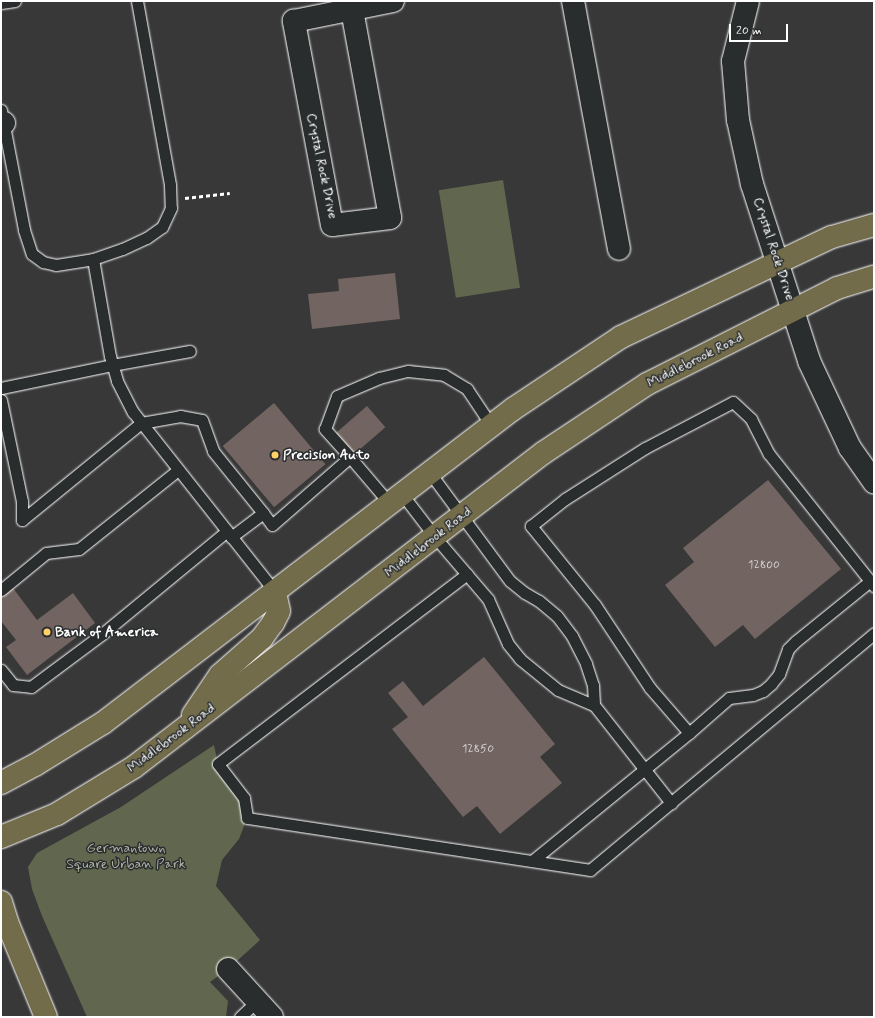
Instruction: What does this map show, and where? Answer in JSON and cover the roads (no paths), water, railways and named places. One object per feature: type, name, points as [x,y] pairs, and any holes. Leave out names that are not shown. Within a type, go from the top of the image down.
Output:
[{"type":"main road","points":[[1,782],[35,765],[104,723],[512,409],[621,337],[778,261],[832,237],[874,225]]},
{"type":"main road","name":"Middlebrook Road","points":[[1,837],[57,814],[134,767],[544,453],[647,384],[837,288],[874,276]]},
{"type":"main road","points":[[185,728],[198,706],[220,675],[262,638],[273,623],[279,611],[275,592]]},
{"type":"main road","points":[[1,902],[46,1017]]},
{"type":"street","name":"Crystal Rock Drive","points":[[352,10],[390,218],[332,225],[294,21],[393,1]]},
{"type":"street","points":[[573,1],[619,249]]},
{"type":"street","name":"Crystal Rock Drive","points":[[748,1],[733,61],[738,120],[752,184],[810,361],[822,392],[850,448],[874,482]]},
{"type":"street","points":[[228,969],[272,1017]]},
{"type":"lane","points":[[1,3],[15,1]]},
{"type":"lane","points":[[2,119],[24,230],[32,254],[43,262],[56,265],[93,259],[140,241],[162,227],[171,208],[169,177],[137,1]]},
{"type":"lane","points":[[93,259],[112,364],[117,382],[133,412],[275,592]]},
{"type":"lane","points":[[1,388],[112,364],[190,351]]},
{"type":"lane","points":[[491,425],[467,389],[444,375],[408,371],[379,378],[337,396],[325,428],[350,457],[435,537],[467,574],[488,599],[508,644],[520,659],[558,690],[594,705],[671,803]]},
{"type":"lane","points":[[1,400],[22,501],[22,520],[141,423],[180,416],[202,420],[213,451],[272,525],[350,457]]},
{"type":"lane","points":[[532,861],[689,733],[729,698],[753,695],[763,691],[779,674],[788,649],[796,641],[872,583],[769,454],[751,419],[733,402],[645,448],[565,499],[531,526],[595,605],[650,688],[689,733]]},
{"type":"lane","points":[[1,590],[46,554],[79,549],[178,470]]},
{"type":"lane","points":[[430,473],[510,581],[525,593],[539,600],[553,612],[572,636],[586,664],[593,685],[594,705]]},
{"type":"lane","points":[[1,670],[13,685],[31,687],[102,634],[229,534],[263,513]]},
{"type":"lane","points":[[467,574],[218,764],[244,798],[247,818],[590,870],[874,634]]},
{"type":"lane","points":[[240,1017],[257,1001]]},
{"type":"place","name":"Precision Auto","points":[[275,455]]},
{"type":"place","name":"Bank of America","points":[[47,632]]},
{"type":"park label","name":"Germantown Square Urban Park","points":[[126,856]]}]
